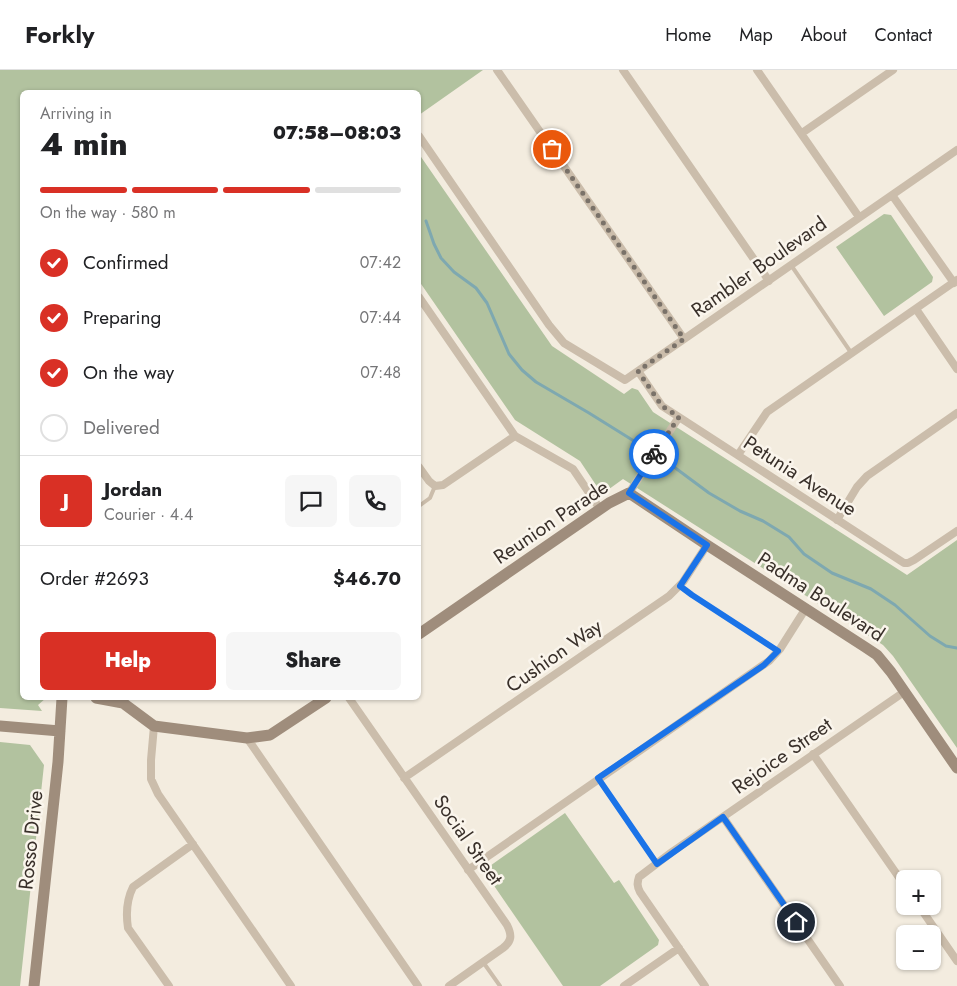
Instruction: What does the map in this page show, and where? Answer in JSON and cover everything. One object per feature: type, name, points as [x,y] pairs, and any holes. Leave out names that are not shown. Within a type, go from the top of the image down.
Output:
[{"type":"street","points":[[497,70],[684,339]]},
{"type":"street","points":[[622,70],[769,281]]},
{"type":"street","points":[[757,70],[859,217]]},
{"type":"street","points":[[802,133],[889,71]]},
{"type":"street","name":"Rambler Boulevard","points":[[421,139],[549,326],[564,343],[625,380],[957,150]]},
{"type":"street","points":[[738,455],[767,412],[955,282],[892,196]]},
{"type":"street","points":[[421,299],[515,436],[573,470],[600,509]]},
{"type":"street","points":[[916,309],[957,369]]},
{"type":"street","name":"Petunia Avenue","points":[[638,371],[662,406],[904,563],[914,560],[957,531]]},
{"type":"street","points":[[837,520],[867,476],[957,413]]},
{"type":"street","name":"Reunion Parade","points":[[421,633],[600,509],[629,493],[679,417]]},
{"type":"street","points":[[421,469],[428,481],[435,486],[443,485],[515,436]]},
{"type":"street","name":"Padma Boulevard","points":[[629,493],[877,655],[891,672],[957,768]]},
{"type":"street","name":"Cushion Way","points":[[404,778],[669,596],[680,586],[707,545]]},
{"type":"street","points":[[468,870],[598,778],[764,665],[778,651],[806,608]]},
{"type":"street","name":"Rejoice Street","points":[[679,948],[638,887],[637,882],[639,878],[723,817],[904,692]]},
{"type":"street","name":"Rosso Drive","points":[[34,986],[58,762],[62,700]]},
{"type":"street","points":[[107,700],[123,703],[154,726],[247,738],[270,735],[323,700]]},
{"type":"street","name":"Social Street","points":[[350,700],[511,933],[511,939],[508,944],[449,986]]},
{"type":"street","points":[[0,726],[60,730]]},
{"type":"street","points":[[154,726],[151,779],[158,794],[291,986]]},
{"type":"street","points":[[247,738],[418,986]]},
{"type":"street","points":[[813,754],[896,873]]},
{"type":"street","points":[[723,817],[840,986]]},
{"type":"street","points":[[169,986],[128,928],[129,896],[133,887],[193,844]]},
{"type":"street","points":[[925,915],[957,961]]},
{"type":"street","points":[[624,986],[679,948],[706,986]]},
{"type":"lane","points":[[792,265],[852,354]]},
{"type":"lane","points":[[421,505],[430,498],[435,486]]},
{"type":"lane","points":[[680,586],[778,651]]},
{"type":"lane","points":[[598,778],[657,864]]},
{"type":"lane","points":[[483,962],[500,986]]},
{"type":"green space","points":[[0,70],[483,70],[421,114],[421,90],[20,90],[20,700],[44,700],[38,705],[42,711],[0,708]]},
{"type":"green space","points":[[421,157],[552,346],[624,394],[632,388],[638,390],[653,412],[907,575],[957,540],[957,748],[893,656],[883,645],[623,479],[605,492],[600,491],[580,461],[515,420],[421,284]]},
{"type":"green space","points":[[884,214],[891,215],[933,277],[932,282],[884,316],[836,247]]},
{"type":"green space","points":[[0,742],[30,745],[44,765],[20,986],[0,986]]},
{"type":"green space","points":[[565,813],[614,883],[619,880],[659,940],[658,945],[600,986],[563,986],[486,874],[487,868]]},
{"type":"waterway","points":[[426,221],[441,258],[454,272],[476,288],[487,303],[509,354],[522,370],[536,382],[642,446]]},
{"type":"waterway","points":[[670,464],[709,493],[789,537],[804,554],[832,573],[871,589],[895,605],[930,636],[946,646],[957,648]]},
{"type":"way so far","points":[[552,149],[684,339],[638,371],[662,406],[679,417],[654,454]]},
{"type":"route","points":[[654,454],[629,493],[707,545],[680,586],[778,651],[764,665],[598,778],[657,864],[723,817],[796,922]]}]
